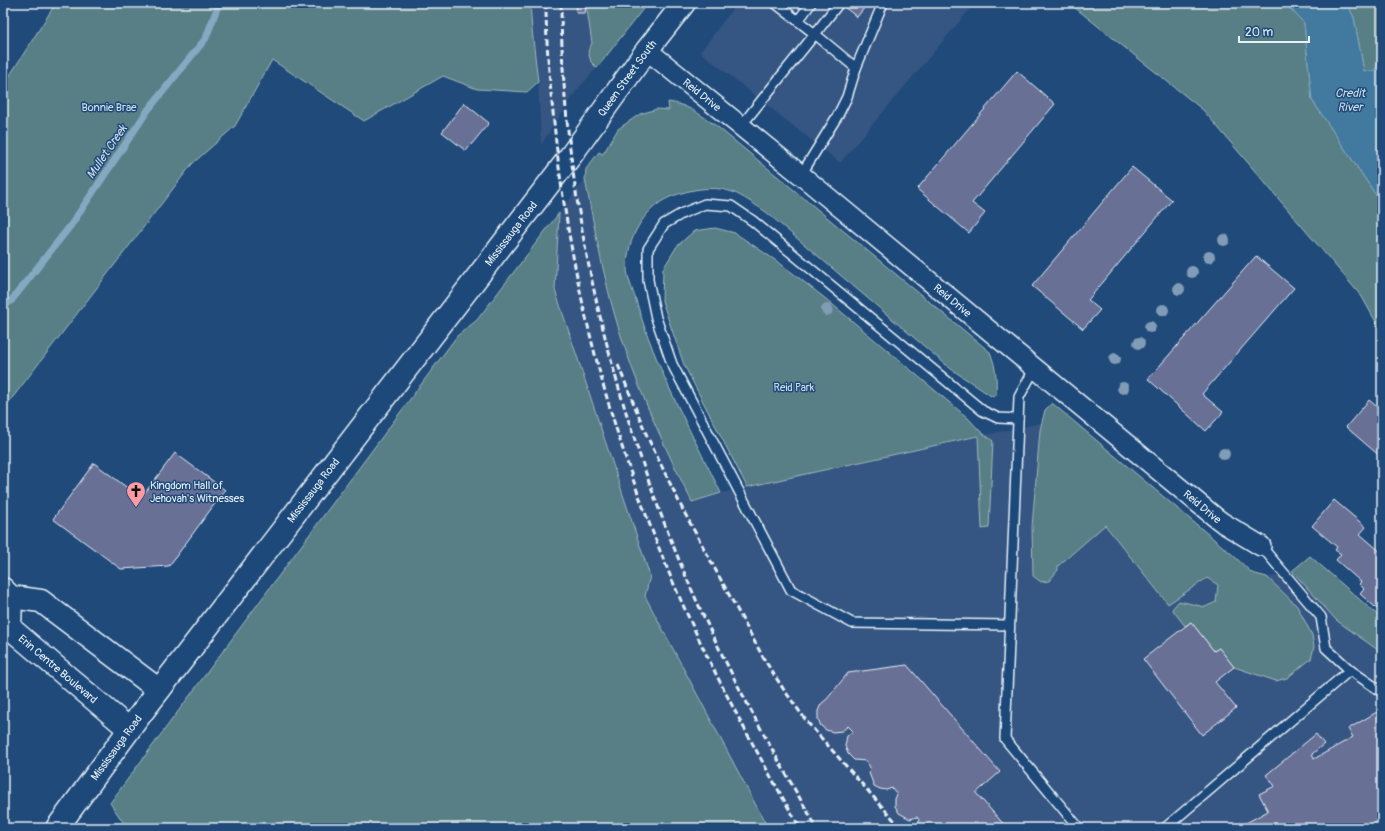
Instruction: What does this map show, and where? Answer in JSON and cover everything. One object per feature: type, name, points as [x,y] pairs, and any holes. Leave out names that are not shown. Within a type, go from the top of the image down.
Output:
[{"type":"main road","name":"Queen Street South","points":[[572,154],[647,50],[684,3]]},
{"type":"main road","name":"Mississauga Road","points":[[57,828],[129,729],[572,154]]},
{"type":"main road","name":"Erin Centre Boulevard","points":[[129,729],[10,628],[7,593],[41,601],[159,690]]},
{"type":"street","name":"Reid Drive","points":[[647,50],[801,174],[1223,523],[1262,546]]},
{"type":"lane","points":[[775,3],[856,68]]},
{"type":"lane","points":[[798,21],[811,3]]},
{"type":"lane","points":[[741,126],[839,3]]},
{"type":"lane","points":[[801,174],[847,97],[856,68],[883,3]]},
{"type":"lane","points":[[1009,626],[852,623],[791,590],[672,364],[656,318],[648,280],[648,249],[664,224],[683,213],[705,204],[731,206],[753,221],[983,412],[998,418],[1018,419]]},
{"type":"lane","points":[[1035,368],[1019,397],[1005,739],[1079,828]]},
{"type":"lane","points":[[1262,546],[1320,617],[1326,648],[1350,670],[1382,692]]},
{"type":"lane","points":[[1165,828],[1350,670]]},
{"type":"shaded area","points":[[530,3],[644,3],[646,5],[597,68],[577,90],[541,145],[538,82]]},
{"type":"shaded area","points":[[737,3],[975,3],[840,163],[700,52]]},
{"type":"shaded area","points":[[585,179],[604,278],[625,349],[660,437],[692,502],[747,487],[1068,417],[1234,556],[1252,573],[1267,577],[1287,575],[1310,556],[1382,619],[1382,828],[768,828],[645,596],[650,576],[555,290],[559,213]]},
{"type":"green space","name":"Bonnie Brae","points":[[56,3],[530,3],[538,82],[527,92],[477,89],[443,76],[364,121],[272,60],[235,126],[192,164],[3,410],[3,86]]},
{"type":"green space","points":[[586,3],[644,3],[646,5],[597,68],[591,62],[588,51],[592,43]]},
{"type":"green space","points":[[1069,3],[1285,3],[1304,23],[1312,100],[1382,204],[1382,333],[1362,297],[1203,110]]},
{"type":"green space","points":[[1347,3],[1382,3],[1382,57],[1374,71],[1364,71],[1354,18]]},
{"type":"green space","points":[[668,102],[689,108],[702,115],[719,128],[990,352],[996,373],[996,395],[991,396],[951,369],[766,212],[752,203],[737,194],[721,189],[712,188],[678,194],[660,202],[638,226],[630,246],[627,272],[644,325],[663,374],[685,422],[721,493],[692,502],[656,426],[618,327],[597,243],[585,179],[586,169],[599,152],[603,154],[618,129],[640,114],[657,109],[669,110]]},
{"type":"green space","points":[[559,213],[555,290],[650,576],[645,596],[768,828],[127,828],[110,803],[457,336],[477,320]]},
{"type":"green space","name":"Reid Park","points":[[715,228],[735,233],[781,264],[826,299],[968,418],[980,431],[993,441],[989,528],[982,529],[978,436],[747,487],[684,365],[662,301],[663,269],[677,246],[694,231]]},
{"type":"green space","points":[[1052,403],[1234,556],[1252,573],[1267,577],[1297,606],[1312,635],[1314,647],[1311,659],[1287,678],[1276,681],[1234,667],[1219,648],[1214,651],[1191,622],[1185,626],[1172,609],[1179,601],[1205,607],[1216,602],[1218,585],[1207,578],[1168,604],[1105,525],[1058,566],[1058,570],[1049,581],[1041,582],[1033,576],[1032,527],[1040,430],[1045,410]]},
{"type":"green space","points":[[1310,556],[1382,619],[1382,653],[1336,620],[1292,571]]},
{"type":"water","name":"Credit River","points":[[1285,3],[1347,3],[1354,18],[1364,71],[1374,71],[1382,57],[1382,204],[1312,100],[1304,23]]},
{"type":"building","points":[[839,3],[868,3],[857,17]]},
{"type":"building","points":[[577,4],[586,4],[585,13],[576,13]]},
{"type":"building","points":[[1017,71],[1055,104],[972,203],[985,213],[969,233],[917,189]]},
{"type":"building","points":[[464,103],[489,123],[466,151],[442,132]]},
{"type":"building","points":[[1132,167],[1172,200],[1088,300],[1100,310],[1083,329],[1032,286]]},
{"type":"building","points":[[1256,256],[1294,288],[1202,394],[1223,412],[1206,431],[1148,379]]},
{"type":"building","points":[[1369,400],[1382,411],[1382,458],[1346,427]]},
{"type":"building","name":"Kingdom Hall of Jehovah's Witnesses","points":[[175,453],[225,490],[169,566],[121,569],[53,519],[94,463],[141,498]]},
{"type":"building","points":[[1334,500],[1366,527],[1360,534],[1382,553],[1382,613],[1360,594],[1364,589],[1359,584],[1361,582],[1336,560],[1341,554],[1335,550],[1337,547],[1312,526]]},
{"type":"building","points":[[1191,622],[1214,651],[1219,648],[1234,667],[1215,682],[1236,708],[1202,735],[1143,659]]},
{"type":"building","points":[[907,665],[1000,772],[976,793],[1007,828],[918,828],[919,820],[917,817],[910,819],[899,813],[895,806],[897,794],[892,788],[886,790],[874,786],[869,773],[870,767],[866,761],[854,760],[848,754],[845,746],[847,736],[853,731],[848,726],[842,731],[833,732],[826,730],[821,726],[818,719],[818,711],[821,704],[827,699],[848,673]]},
{"type":"building","points":[[1382,709],[1382,828],[1237,828],[1268,811],[1259,794],[1275,786],[1266,775],[1316,734],[1324,744],[1312,754],[1314,759],[1353,737],[1348,729]]},
{"type":"waterway","name":"Mullet Creek","points":[[3,307],[11,301],[71,225],[148,110],[206,38],[219,3]]},
{"type":"railway","points":[[546,3],[550,85],[559,167],[567,221],[589,329],[602,382],[618,435],[655,538],[687,613],[722,686],[800,828]]},
{"type":"railway","points":[[561,3],[564,77],[570,150],[581,224],[596,297],[614,369],[635,441],[660,511],[687,579],[716,643],[748,705],[817,828]]},
{"type":"railway","points":[[618,365],[647,436],[683,510],[764,659],[808,723],[901,828]]},
{"type":"place","name":"Kingdom Hall of Jehovah's Witnesses","points":[[136,508]]}]
